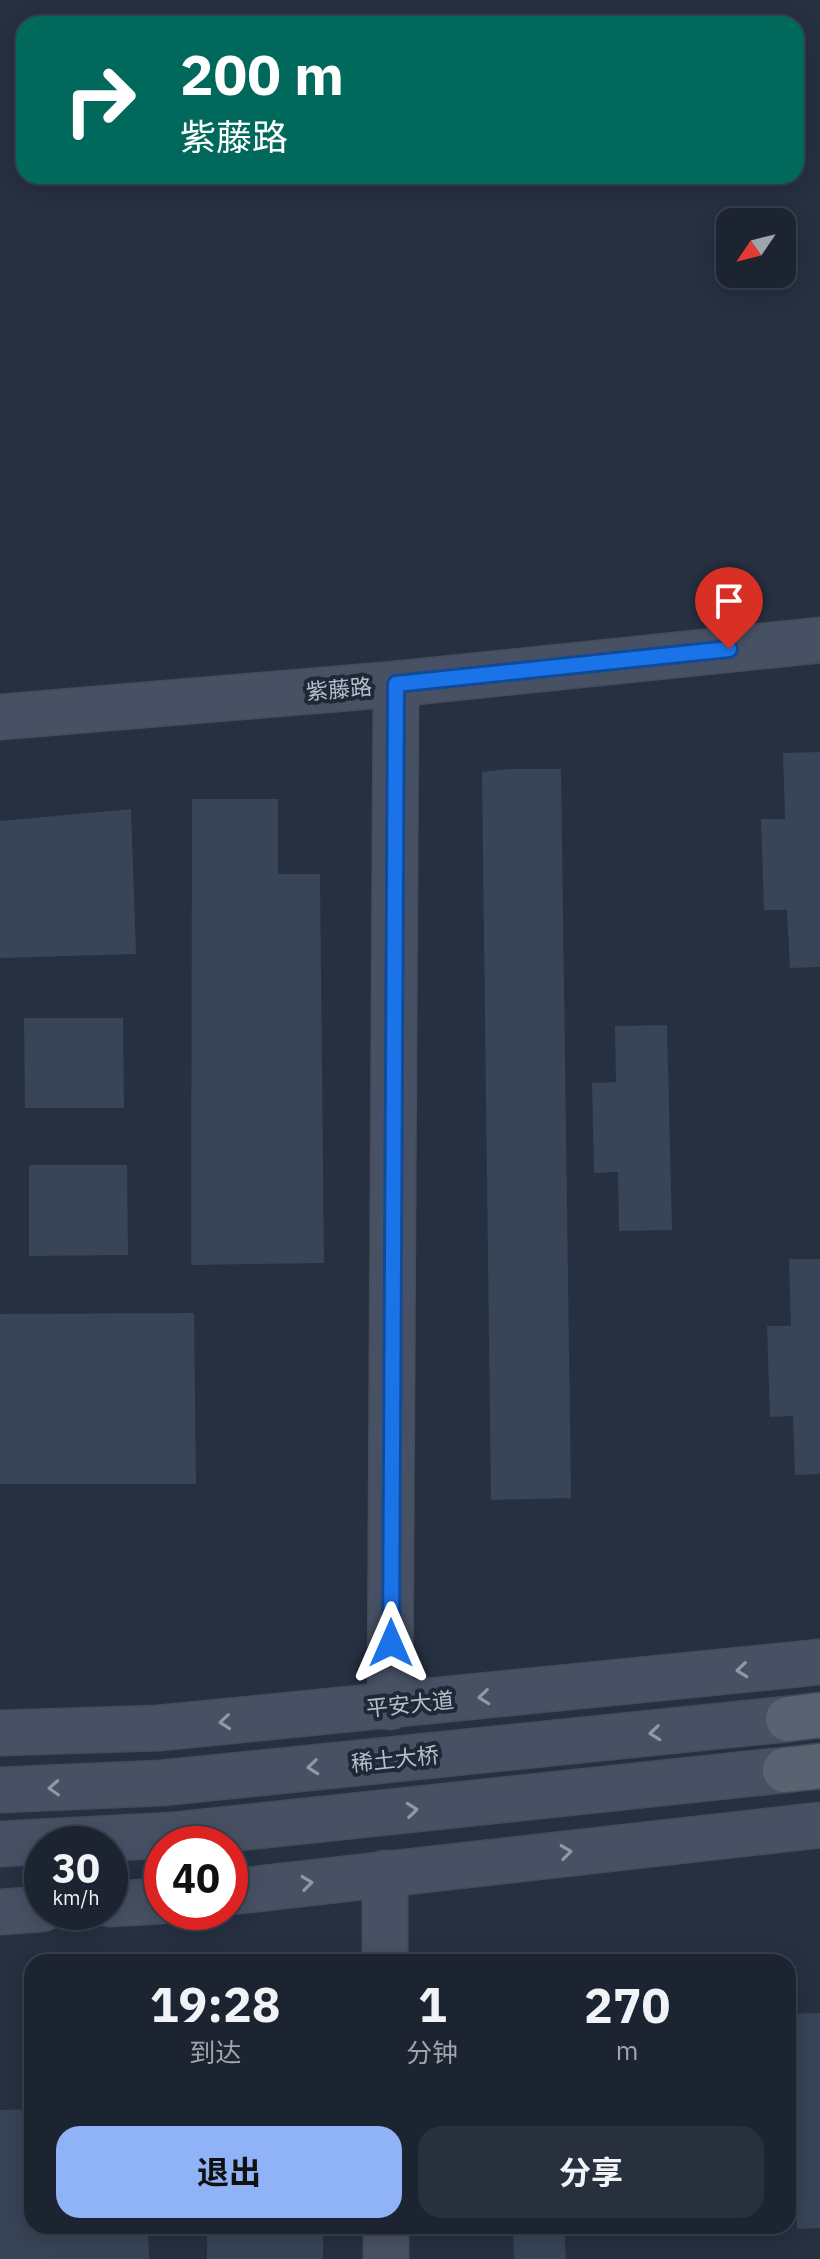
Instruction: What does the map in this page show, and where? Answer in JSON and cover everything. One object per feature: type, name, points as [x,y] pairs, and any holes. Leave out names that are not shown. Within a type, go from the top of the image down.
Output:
[{"type":"street","name":"紫藤路","points":[[0,717],[396,684],[820,640]]},
{"type":"street","points":[[390,1707],[396,684]]},
{"type":"street","name":"平安大道","points":[[0,1733],[159,1728],[820,1662]]},
{"type":"street","name":"稀土大桥","points":[[0,1790],[161,1783],[804,1717]]},
{"type":"street","points":[[0,1844],[173,1835],[802,1768]]},
{"type":"street","points":[[248,1890],[820,1825]]},
{"type":"street","points":[[385,1873],[385,1954]]},
{"type":"street","points":[[0,1912],[24,1910]]},
{"type":"street","points":[[386,2234],[386,2259]]},
{"type":"building","points":[[820,752],[820,967],[790,968],[787,910],[764,910],[761,819],[785,819],[783,753]]},
{"type":"building","points":[[561,769],[571,1498],[491,1500],[482,772]]},
{"type":"building","points":[[192,799],[278,799],[278,874],[320,874],[324,1263],[191,1265]]},
{"type":"building","points":[[131,809],[136,954],[0,958],[0,821]]},
{"type":"building","points":[[24,1018],[123,1018],[124,1108],[25,1108]]},
{"type":"building","points":[[667,1025],[672,1230],[619,1231],[618,1172],[594,1173],[592,1083],[616,1082],[615,1026]]},
{"type":"building","points":[[29,1165],[127,1165],[128,1255],[29,1256]]},
{"type":"building","points":[[789,1259],[820,1259],[820,1474],[795,1475],[793,1416],[770,1417],[767,1326],[791,1326]]},
{"type":"building","points":[[194,1313],[196,1484],[0,1484],[0,1314]]},
{"type":"building","points":[[820,2013],[820,2228],[797,2229],[796,2014]]},
{"type":"building","points":[[24,2109],[24,2234],[148,2234],[149,2259],[0,2259],[0,2110]]},
{"type":"building","points":[[207,2234],[323,2234],[323,2259],[207,2259]]},
{"type":"building","points":[[513,2234],[564,2234],[566,2259],[514,2259]]},
{"type":"route","points":[[391,1643],[396,684],[729,649]]}]
